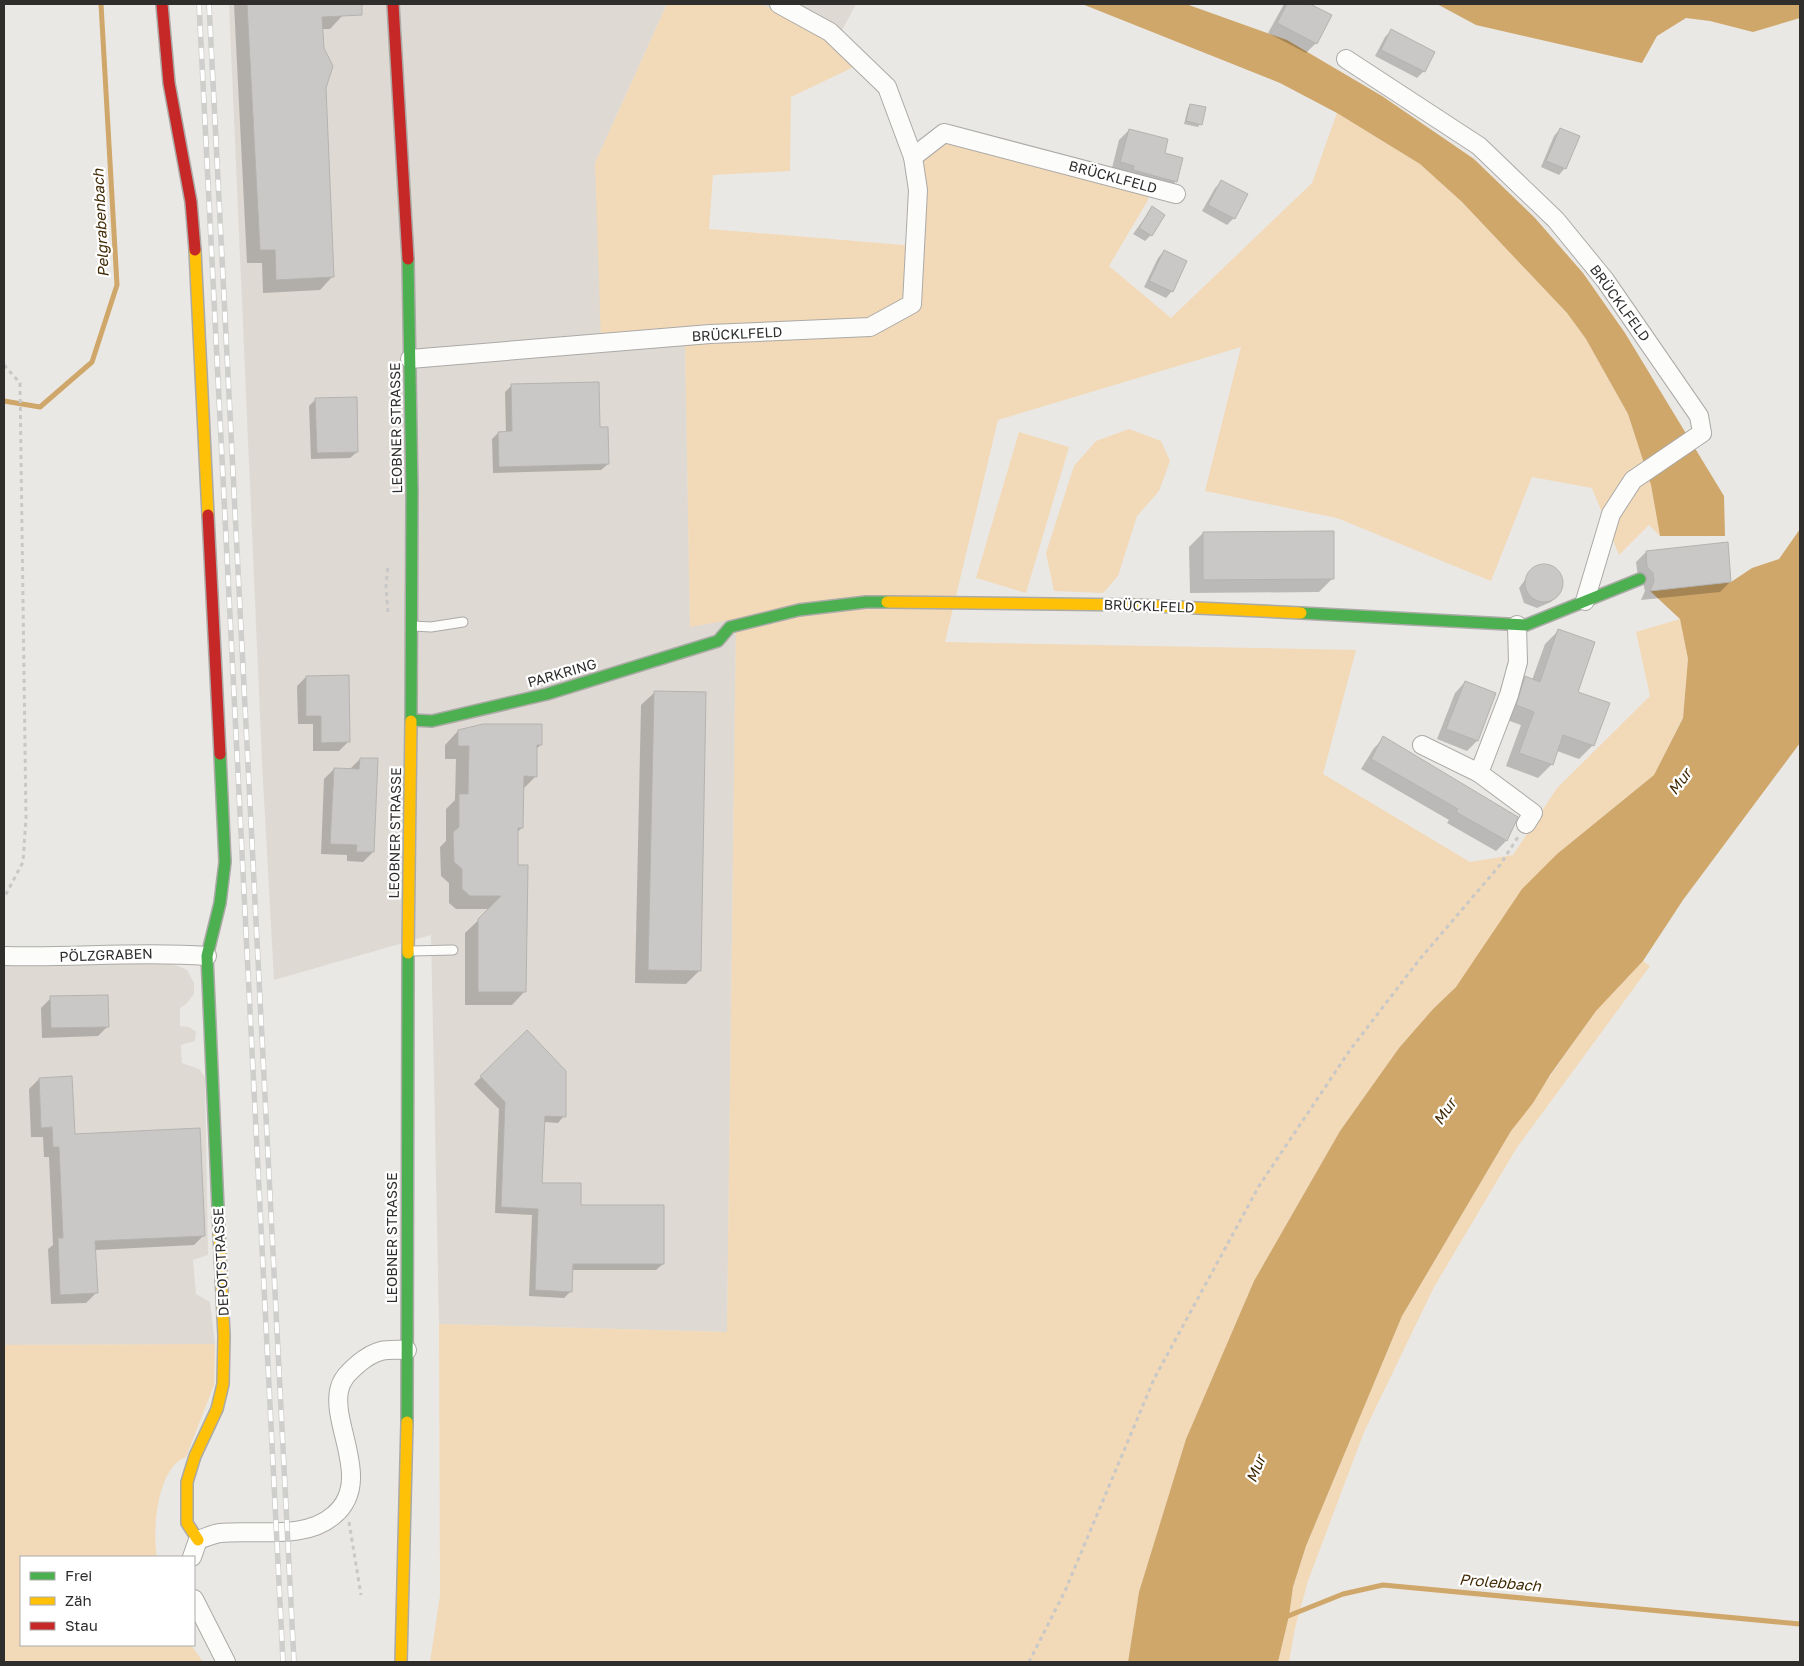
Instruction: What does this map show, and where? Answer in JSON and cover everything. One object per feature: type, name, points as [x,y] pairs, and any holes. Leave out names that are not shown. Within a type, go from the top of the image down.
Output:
[{"type":"street","name":"DEPOTSTRASSE","points":[[162,4],[169,83],[191,202],[199,318],[224,862],[220,903],[207,956],[224,1336],[223,1384],[217,1410],[195,1456],[187,1482],[187,1523],[198,1540]]},
{"type":"street","name":"LEOBNER STRASSE","points":[[394,4],[405,180],[410,359],[412,626],[408,951],[407,1455],[401,1662]]},
{"type":"street","name":"BRÜCKLFELD","points":[[410,359],[710,334],[870,328],[912,304],[918,190],[913,157],[887,87],[830,32],[779,4]]},
{"type":"street","name":"BRÜCKLFELD","points":[[1346,59],[1479,146],[1556,220],[1605,280],[1699,416],[1702,433],[1633,480],[1611,514],[1585,601]]},
{"type":"street","name":"BRÜCKLFELD","points":[[913,157],[944,133],[1176,194]]},
{"type":"street","name":"BRÜCKLFELD","points":[[718,641],[730,627],[798,610],[866,602],[1134,605],[1526,625],[1640,579]]},
{"type":"street","points":[[1480,773],[1509,695],[1518,662],[1517,625]]},
{"type":"street","name":"PARKRING","points":[[412,720],[432,721],[547,694],[718,641]]},
{"type":"street","points":[[1422,745],[1480,773],[1533,813],[1526,824]]},
{"type":"street","name":"PÖLZGRABEN","points":[[4,956],[168,953],[207,956]]},
{"type":"street","points":[[192,1556],[198,1540],[218,1533],[295,1531],[317,1526],[334,1515],[345,1502],[351,1477],[350,1460],[341,1421],[339,1392],[346,1374],[362,1360],[384,1348],[407,1350]]},
{"type":"street","points":[[195,1601],[226,1662]]},
{"type":"lane","points":[[412,626],[431,627],[463,622]]},
{"type":"lane","points":[[408,951],[453,950]]},
{"type":"path","points":[[4,365],[20,383],[26,818],[22,862],[4,898]]},
{"type":"path","points":[[1029,1662],[1065,1591],[1154,1379],[1259,1186],[1350,1050],[1419,960],[1500,865],[1526,824]]},
{"type":"path","points":[[345,1502],[361,1595]]},
{"type":"shaded area","points":[[229,4],[667,4],[595,163],[685,340],[690,626],[736,618],[727,1332],[439,1324],[431,935],[274,980],[262,762]]},
{"type":"shaded area","points":[[667,4],[761,4],[837,40],[862,63],[791,97],[790,171],[713,175],[709,229],[915,246],[913,157],[944,133],[1150,187],[1148,200],[1109,266],[1171,318],[1312,183],[1337,113],[1420,164],[1462,202],[1567,313],[1586,339],[1628,414],[1651,485],[1660,536],[1649,525],[1619,555],[1592,488],[1532,477],[1491,581],[1337,518],[1205,491],[1241,347],[998,420],[945,642],[1356,650],[1323,774],[1470,862],[1513,855],[1557,788],[1650,696],[1636,632],[1680,619],[1688,659],[1683,717],[1654,775],[1557,854],[1456,987],[1433,1009],[1399,1048],[1340,1131],[1254,1281],[1186,1439],[1139,1592],[1128,1662],[430,1662],[440,1596],[439,1324],[727,1332],[736,619],[690,627],[685,340],[601,341],[595,163]]},
{"type":"shaded area","points":[[761,4],[856,4],[837,40]]},
{"type":"shaded area","points":[[1129,429],[1161,441],[1170,461],[1159,491],[1137,516],[1118,576],[1103,593],[1054,591],[1046,553],[1074,466],[1096,441]]},
{"type":"shaded area","points":[[1019,432],[1069,447],[1026,593],[976,578]]},
{"type":"shaded area","points":[[166,961],[187,970],[194,983],[194,994],[180,1008],[180,1026],[189,1027],[196,1032],[195,1041],[181,1045],[182,1063],[199,1069],[205,1077],[208,1255],[193,1260],[196,1294],[210,1302],[215,1344],[4,1345],[4,962]]},
{"type":"shaded area","points":[[1643,961],[1650,966],[1516,1149],[1434,1287],[1364,1432],[1308,1581],[1295,1628],[1289,1662],[1278,1662],[1289,1616],[1293,1587],[1306,1546],[1402,1316],[1511,1131],[1596,1011]]},
{"type":"shaded area","points":[[215,1344],[214,1385],[186,1457],[176,1463],[163,1486],[156,1517],[157,1556],[20,1556],[20,1646],[192,1646],[203,1662],[4,1662],[4,1345]]},
{"type":"water","points":[[1082,4],[1186,4],[1287,40],[1382,96],[1474,159],[1535,218],[1583,273],[1625,333],[1724,496],[1725,536],[1660,536],[1651,485],[1628,414],[1586,339],[1567,313],[1462,202],[1420,164],[1337,113],[1280,83]]},
{"type":"water","points":[[1437,4],[1800,4],[1800,18],[1753,32],[1710,21],[1686,18],[1657,36],[1642,63],[1476,25]]},
{"type":"water","name":"Mur","points":[[1800,529],[1800,743],[1683,900],[1643,961],[1596,1011],[1550,1075],[1533,1103],[1511,1131],[1402,1316],[1306,1546],[1293,1587],[1289,1616],[1278,1662],[1128,1662],[1139,1592],[1186,1439],[1254,1281],[1340,1131],[1399,1048],[1433,1009],[1456,987],[1522,889],[1557,854],[1654,775],[1683,718],[1688,659],[1680,619],[1650,591],[1731,582],[1752,568],[1779,559]]},
{"type":"building","points":[[247,4],[362,4],[362,15],[322,17],[324,48],[333,66],[326,88],[334,277],[276,280],[275,250],[260,250]]},
{"type":"building","points":[[1287,4],[1310,4],[1332,15],[1317,44],[1277,23]]},
{"type":"building","points":[[1391,29],[1435,52],[1425,72],[1381,50]]},
{"type":"building","points":[[1190,104],[1206,107],[1202,125],[1186,121]]},
{"type":"building","points":[[1560,128],[1580,136],[1566,169],[1546,161]]},
{"type":"building","points":[[1129,129],[1168,139],[1165,153],[1183,158],[1177,182],[1133,170],[1134,166],[1120,162]]},
{"type":"building","points":[[1221,180],[1248,194],[1235,219],[1208,205]]},
{"type":"building","points":[[1152,206],[1165,215],[1152,236],[1139,228]]},
{"type":"building","points":[[1164,250],[1187,261],[1173,292],[1149,281]]},
{"type":"building","points":[[599,382],[600,427],[608,427],[609,464],[499,467],[498,432],[512,431],[511,384]]},
{"type":"building","points":[[357,397],[358,452],[317,453],[315,398]]},
{"type":"building","points":[[1334,531],[1334,579],[1203,580],[1203,532]]},
{"type":"building","points":[[1728,542],[1731,582],[1650,591],[1654,581],[1653,573],[1647,567],[1646,551]]},
{"type":"building","points":[[1544,564],[1551,565],[1557,570],[1562,576],[1562,590],[1557,596],[1551,601],[1544,602],[1537,601],[1531,596],[1526,590],[1525,583],[1526,576],[1531,570],[1537,565]]},
{"type":"building","points":[[1558,629],[1595,642],[1578,692],[1610,703],[1594,746],[1563,735],[1553,765],[1519,753],[1534,712],[1516,705],[1525,676],[1540,682]]},
{"type":"building","points":[[349,675],[350,742],[321,743],[321,716],[306,716],[306,676]]},
{"type":"building","points":[[1465,681],[1496,693],[1478,741],[1446,729]]},
{"type":"building","points":[[654,691],[706,692],[701,971],[648,970]]},
{"type":"building","points":[[483,724],[542,724],[542,745],[537,745],[537,777],[524,776],[523,828],[518,828],[518,865],[528,865],[526,992],[478,992],[478,919],[501,896],[470,896],[462,889],[462,869],[454,862],[453,832],[459,827],[459,794],[468,794],[469,746],[458,746],[458,730]]},
{"type":"building","points":[[1383,736],[1518,817],[1507,841],[1456,812],[1458,809],[1371,759]]},
{"type":"building","points":[[360,758],[378,758],[374,852],[356,852],[357,845],[330,844],[334,768],[359,769]]},
{"type":"building","points":[[108,995],[109,1027],[51,1028],[50,996]]},
{"type":"building","points":[[527,1030],[566,1071],[566,1117],[545,1116],[542,1183],[581,1183],[581,1205],[664,1205],[664,1264],[573,1264],[572,1292],[535,1290],[538,1209],[501,1207],[505,1102],[480,1076]]},
{"type":"building","points":[[72,1076],[75,1134],[200,1128],[205,1236],[95,1241],[98,1293],[60,1295],[58,1238],[63,1238],[59,1147],[53,1147],[52,1127],[41,1128],[39,1078]]},
{"type":"waterway","name":"Pelgrabenbach","points":[[4,401],[40,407],[92,362],[117,285],[101,4]]},
{"type":"waterway","name":"Prolebbach","points":[[1283,1618],[1343,1594],[1383,1585],[1800,1624]]},
{"type":"railway","points":[[199,4],[283,1662]]},
{"type":"railway","points":[[209,4],[294,1662]]},
{"type":"traffic: fast","points":[[408,259],[412,491],[411,721]]},
{"type":"traffic: fast","points":[[1301,613],[1526,625],[1640,579]]},
{"type":"traffic: fast","points":[[412,720],[432,721],[547,694],[718,641],[730,627],[799,610],[866,602],[887,602]]},
{"type":"traffic: fast","points":[[219,1231],[207,956],[220,903],[225,862],[220,754]]},
{"type":"traffic: fast","points":[[407,1422],[408,953]]},
{"type":"traffic: slow","points":[[195,250],[208,515]]},
{"type":"traffic: slow","points":[[887,602],[1134,605],[1301,613]]},
{"type":"traffic: slow","points":[[408,953],[411,721]]},
{"type":"traffic: slow","points":[[198,1540],[187,1523],[187,1482],[195,1456],[217,1409],[223,1384],[224,1336],[219,1231]]},
{"type":"traffic: slow","points":[[401,1662],[407,1422]]},
{"type":"traffic: jam","points":[[162,4],[169,83],[191,202],[195,250]]},
{"type":"traffic: jam","points":[[393,4],[408,259]]},
{"type":"traffic: jam","points":[[208,515],[220,754]]}]
